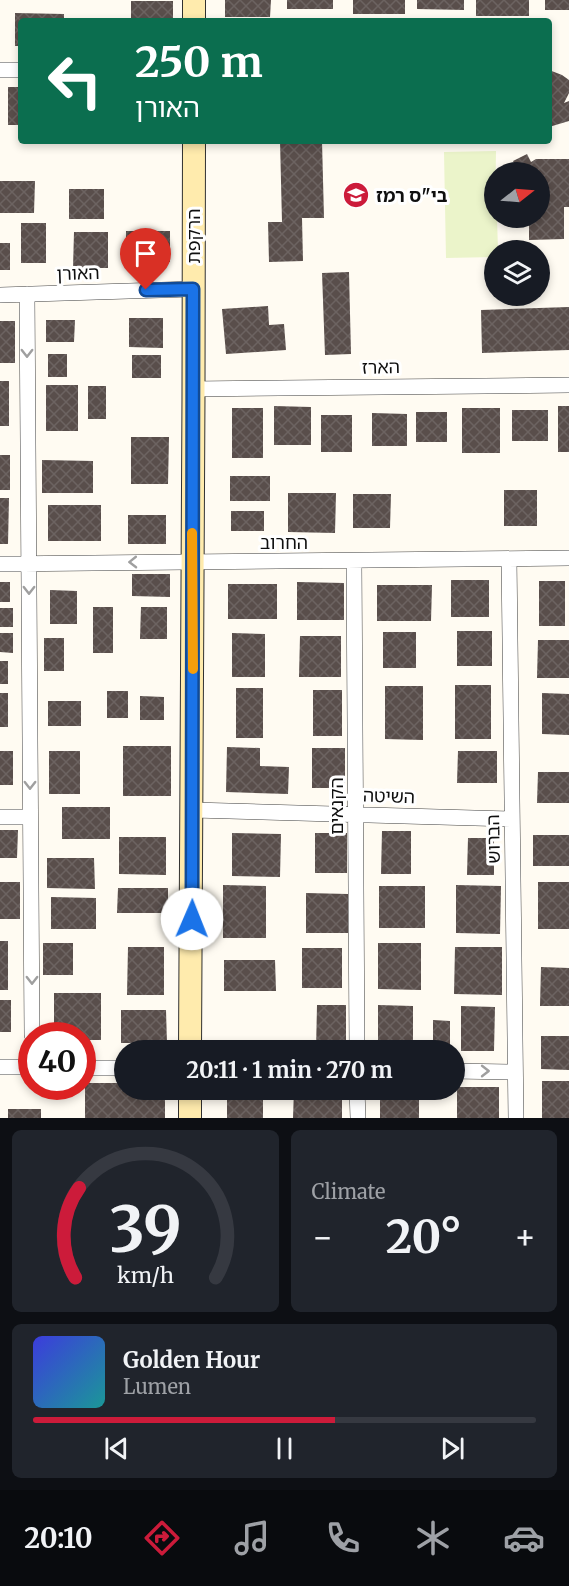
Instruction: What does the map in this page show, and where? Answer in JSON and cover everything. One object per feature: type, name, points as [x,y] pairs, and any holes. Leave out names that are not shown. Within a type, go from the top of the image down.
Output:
[{"type":"street","points":[[194,0],[194,18]]},
{"type":"street","points":[[0,70],[18,70]]},
{"type":"street","name":"הרקפת","points":[[190,1040],[193,810],[194,144]]},
{"type":"street","name":"האורן","points":[[0,295],[193,289]]},
{"type":"street","points":[[27,294],[32,1022]]},
{"type":"street","name":"הארז","points":[[193,389],[569,385]]},
{"type":"street","name":"החרוב","points":[[0,564],[569,558]]},
{"type":"street","name":"הברוש","points":[[509,559],[516,1118]]},
{"type":"street","name":"הקנאים","points":[[354,561],[357,1040]]},
{"type":"street","name":"השיטה","points":[[193,810],[512,819]]},
{"type":"street","points":[[0,817],[30,817]]},
{"type":"street","points":[[0,1067],[18,1067]]},
{"type":"street","points":[[96,1068],[114,1068]]},
{"type":"street","points":[[465,1071],[515,1072]]},
{"type":"street","points":[[190,1100],[190,1118]]},
{"type":"street","points":[[357,1100],[358,1118]]},
{"type":"green space","points":[[496,151],[496,162],[484,162],[484,228],[497,228],[498,240],[484,240],[484,257],[446,258],[444,152]]},
{"type":"building","points":[[225,0],[271,0],[270,17],[225,17]]},
{"type":"building","points":[[287,0],[333,0],[333,9],[287,9]]},
{"type":"building","points":[[353,0],[405,0],[405,14],[353,14]]},
{"type":"building","points":[[417,0],[464,0],[464,10],[417,9]]},
{"type":"building","points":[[476,0],[529,0],[529,16],[476,16]]},
{"type":"building","points":[[545,0],[569,0],[569,10],[545,10]]},
{"type":"building","points":[[131,1],[173,1],[173,18],[131,18]]},
{"type":"building","points":[[15,13],[64,14],[64,18],[18,18],[18,46],[15,46]]},
{"type":"building","points":[[552,71],[569,80],[569,93],[564,103],[569,101],[569,121],[552,126]]},
{"type":"building","points":[[8,87],[18,87],[18,125],[8,125]]},
{"type":"building","points":[[280,144],[322,144],[324,218],[302,218],[303,261],[269,262],[268,222],[282,222]]},
{"type":"building","points":[[527,154],[531,162],[513,162]]},
{"type":"building","points":[[536,159],[569,159],[569,207],[564,207],[564,239],[529,240],[529,228],[550,228],[550,162],[531,162]]},
{"type":"building","points":[[0,181],[35,181],[34,213],[0,213]]},
{"type":"building","points":[[69,189],[104,189],[104,219],[69,219]]},
{"type":"building","points":[[21,223],[46,223],[46,263],[21,263]]},
{"type":"building","points":[[126,231],[170,231],[170,262],[126,261]]},
{"type":"building","points":[[74,232],[108,232],[108,268],[73,268]]},
{"type":"building","points":[[0,243],[10,243],[10,270],[0,270]]},
{"type":"building","points":[[349,272],[351,354],[325,355],[322,273]]},
{"type":"building","points":[[268,306],[269,325],[284,324],[286,350],[226,354],[222,309]]},
{"type":"building","points":[[569,307],[569,350],[482,353],[481,310]]},
{"type":"building","points":[[129,318],[163,318],[163,348],[129,347]]},
{"type":"building","points":[[46,320],[75,320],[74,342],[46,342]]},
{"type":"building","points":[[0,321],[15,321],[15,363],[0,363]]},
{"type":"building","points":[[48,354],[67,354],[67,377],[48,377]]},
{"type":"building","points":[[132,355],[161,355],[161,378],[132,378]]},
{"type":"building","points":[[0,381],[9,381],[9,426],[0,426]]},
{"type":"building","points":[[46,385],[78,385],[78,431],[46,431]]},
{"type":"building","points":[[88,386],[106,386],[106,419],[88,419]]},
{"type":"building","points":[[274,406],[311,407],[311,445],[274,445]]},
{"type":"building","points":[[558,406],[569,406],[569,452],[558,452]]},
{"type":"building","points":[[232,408],[263,408],[263,458],[232,458]]},
{"type":"building","points":[[462,408],[500,408],[500,453],[462,453]]},
{"type":"building","points":[[512,410],[548,410],[548,441],[512,441]]},
{"type":"building","points":[[416,412],[447,412],[447,442],[416,442]]},
{"type":"building","points":[[372,413],[407,414],[407,446],[372,446]]},
{"type":"building","points":[[321,415],[352,415],[352,452],[321,452]]},
{"type":"building","points":[[131,437],[169,437],[168,484],[131,484]]},
{"type":"building","points":[[0,455],[10,455],[10,490],[0,490]]},
{"type":"building","points":[[42,460],[93,461],[93,493],[42,493]]},
{"type":"building","points":[[230,476],[270,476],[270,501],[230,501]]},
{"type":"building","points":[[504,490],[537,490],[537,526],[504,526]]},
{"type":"building","points":[[288,493],[336,493],[335,533],[288,532]]},
{"type":"building","points":[[353,494],[391,494],[390,528],[353,528]]},
{"type":"building","points":[[0,498],[9,498],[8,544],[0,544]]},
{"type":"building","points":[[48,505],[101,505],[101,541],[48,541]]},
{"type":"building","points":[[231,511],[264,511],[264,531],[231,531]]},
{"type":"building","points":[[128,515],[166,515],[166,544],[128,544]]},
{"type":"building","points":[[132,574],[170,574],[170,597],[132,596]]},
{"type":"building","points":[[451,580],[489,580],[489,617],[451,617]]},
{"type":"building","points":[[539,581],[565,581],[565,626],[539,626]]},
{"type":"building","points":[[0,582],[10,582],[10,602],[0,602]]},
{"type":"building","points":[[297,582],[344,583],[344,620],[297,620]]},
{"type":"building","points":[[228,584],[277,584],[277,619],[228,619]]},
{"type":"building","points":[[377,585],[432,585],[431,621],[377,621]]},
{"type":"building","points":[[50,590],[77,591],[77,624],[50,624]]},
{"type":"building","points":[[93,607],[113,607],[113,653],[93,653]]},
{"type":"building","points":[[141,607],[167,607],[167,639],[140,639]]},
{"type":"building","points":[[0,608],[13,608],[13,627],[0,627]]},
{"type":"building","points":[[457,631],[492,631],[492,666],[457,666]]},
{"type":"building","points":[[383,632],[416,632],[416,668],[383,668]]},
{"type":"building","points":[[0,633],[13,633],[13,653],[0,652]]},
{"type":"building","points":[[232,633],[265,634],[265,677],[232,677]]},
{"type":"building","points":[[300,636],[341,636],[341,677],[299,677]]},
{"type":"building","points":[[44,638],[64,638],[64,671],[44,671]]},
{"type":"building","points":[[538,640],[569,640],[569,678],[537,678]]},
{"type":"building","points":[[0,661],[8,661],[8,684],[0,684]]},
{"type":"building","points":[[455,685],[491,685],[491,739],[455,739]]},
{"type":"building","points":[[385,686],[423,686],[423,740],[385,739]]},
{"type":"building","points":[[236,688],[263,688],[263,738],[236,738]]},
{"type":"building","points":[[313,690],[342,690],[342,736],[313,736]]},
{"type":"building","points":[[107,691],[128,691],[128,718],[107,718]]},
{"type":"building","points":[[0,693],[8,693],[8,727],[0,727]]},
{"type":"building","points":[[542,693],[569,694],[569,735],[542,734]]},
{"type":"building","points":[[140,696],[164,697],[164,720],[140,720]]},
{"type":"building","points":[[48,701],[81,701],[81,726],[48,726]]},
{"type":"building","points":[[123,746],[171,746],[171,796],[123,796]]},
{"type":"building","points":[[227,747],[260,748],[260,766],[289,767],[288,794],[226,792]]},
{"type":"building","points":[[312,748],[345,748],[345,788],[312,788]]},
{"type":"building","points":[[0,751],[13,751],[13,785],[0,785]]},
{"type":"building","points":[[49,751],[80,751],[80,794],[49,794]]},
{"type":"building","points":[[458,751],[497,751],[497,783],[457,783]]},
{"type":"building","points":[[538,772],[569,772],[569,803],[537,803]]},
{"type":"building","points":[[62,807],[110,807],[110,839],[62,839]]},
{"type":"building","points":[[0,830],[18,830],[17,858],[0,858]]},
{"type":"building","points":[[382,831],[411,831],[411,874],[381,874]]},
{"type":"building","points":[[232,833],[281,834],[280,877],[232,876]]},
{"type":"building","points":[[315,833],[347,833],[347,873],[315,873]]},
{"type":"building","points":[[533,835],[569,835],[569,866],[533,866]]},
{"type":"building","points":[[119,837],[166,837],[166,875],[119,874]]},
{"type":"building","points":[[468,838],[494,838],[494,875],[467,875]]},
{"type":"building","points":[[47,858],[94,858],[95,889],[47,888]]},
{"type":"building","points":[[0,882],[20,882],[20,919],[0,919]]},
{"type":"building","points":[[538,882],[569,882],[569,929],[538,929]]},
{"type":"building","points":[[223,885],[266,886],[266,938],[223,938]]},
{"type":"building","points":[[456,885],[501,886],[500,934],[456,933]]},
{"type":"building","points":[[379,886],[425,886],[425,928],[379,928]]},
{"type":"building","points":[[118,888],[168,888],[168,913],[117,913]]},
{"type":"building","points":[[306,893],[348,894],[348,933],[306,933]]},
{"type":"building","points":[[51,897],[96,898],[96,929],[51,929]]},
{"type":"building","points":[[0,941],[8,941],[8,990],[0,990]]},
{"type":"building","points":[[43,943],[73,943],[73,975],[43,975]]},
{"type":"building","points":[[378,943],[421,943],[421,990],[378,989]]},
{"type":"building","points":[[128,947],[164,947],[164,995],[127,995]]},
{"type":"building","points":[[455,947],[502,947],[502,995],[454,994]]},
{"type":"building","points":[[302,948],[342,948],[342,988],[302,988]]},
{"type":"building","points":[[224,960],[275,960],[276,991],[224,991]]},
{"type":"building","points":[[541,967],[569,968],[569,1006],[540,1006]]},
{"type":"building","points":[[54,993],[101,993],[101,1040],[96,1040],[96,1022],[54,1022]]},
{"type":"building","points":[[0,1000],[11,1000],[11,1032],[0,1032]]},
{"type":"building","points":[[317,1005],[346,1005],[346,1040],[316,1040]]},
{"type":"building","points":[[378,1005],[413,1006],[413,1040],[378,1040]]},
{"type":"building","points":[[461,1006],[495,1007],[494,1051],[465,1051],[465,1040],[461,1040]]},
{"type":"building","points":[[121,1010],[166,1010],[167,1040],[121,1040]]},
{"type":"building","points":[[433,1020],[450,1021],[450,1040],[433,1040]]},
{"type":"building","points":[[541,1036],[569,1036],[569,1070],[541,1069]]},
{"type":"building","points":[[542,1081],[569,1081],[569,1118],[542,1118]]},
{"type":"building","points":[[96,1083],[114,1083],[114,1100],[165,1100],[165,1118],[85,1118],[85,1100],[96,1100]]},
{"type":"building","points":[[465,1087],[499,1087],[499,1118],[457,1118],[457,1100],[465,1100]]},
{"type":"building","points":[[227,1100],[263,1100],[263,1118],[227,1118]]},
{"type":"building","points":[[294,1100],[342,1100],[342,1118],[293,1118]]},
{"type":"building","points":[[380,1100],[419,1100],[419,1118],[380,1118]]},
{"type":"building","points":[[8,1109],[41,1109],[41,1118],[8,1118]]},
{"type":"slow traffic","points":[[192,533],[193,669]]},
{"type":"place","name":"בי\"ס רמז","points":[[356,195]]},
{"type":"route","points":[[146,290],[193,289],[192,919]]}]
